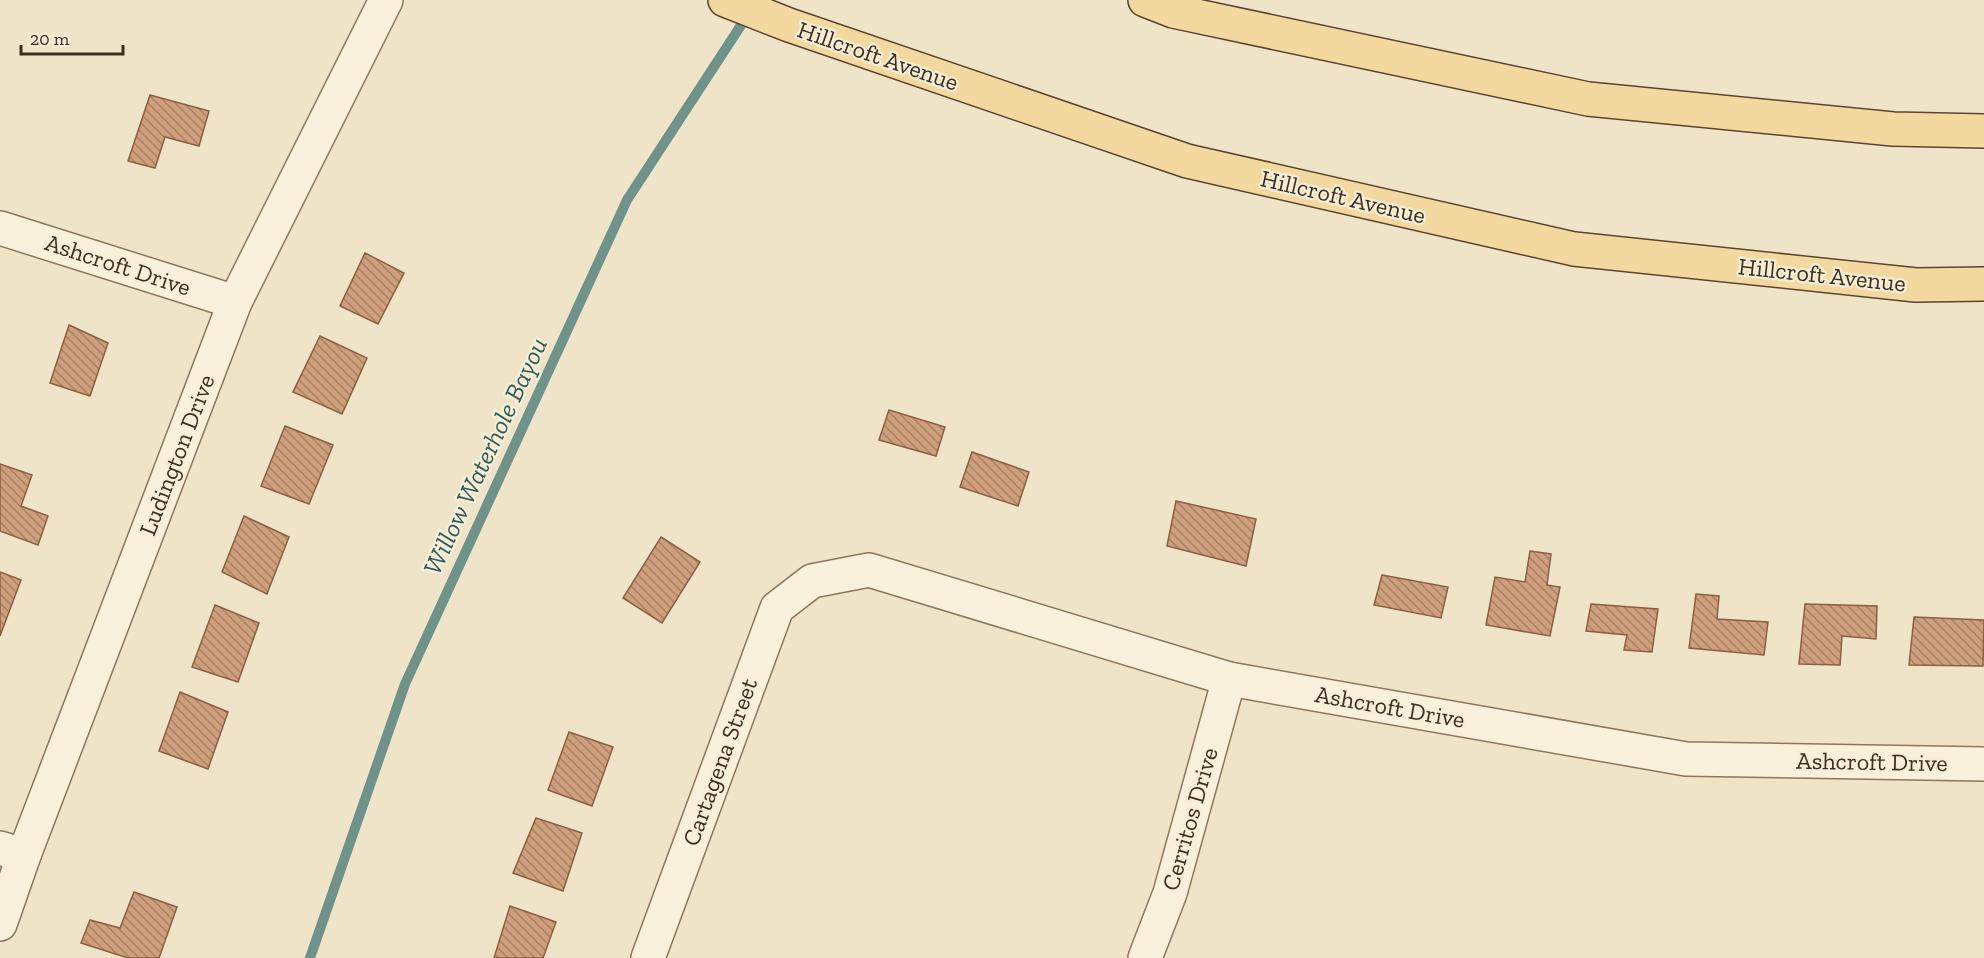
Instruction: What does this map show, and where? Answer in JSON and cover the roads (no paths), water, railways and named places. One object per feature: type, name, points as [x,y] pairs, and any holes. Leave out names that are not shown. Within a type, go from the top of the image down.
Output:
[{"type":"main road","name":"Hillcroft Avenue","points":[[725,0],[789,25],[1187,162],[1574,249],[1916,285],[1984,284]]},
{"type":"main road","points":[[1145,0],[1173,11],[1588,99],[1893,129],[1984,131]]},
{"type":"street","name":"Ludington Drive","points":[[0,924],[12,851],[235,302],[386,0]]},
{"type":"street","name":"Ashcroft Drive","points":[[0,228],[235,302]]},
{"type":"street","name":"Ashcroft Drive","points":[[812,581],[869,570],[1229,679],[1686,759],[1984,764]]},
{"type":"street","name":"Cartagena Street","points":[[648,958],[777,608],[812,581]]},
{"type":"street","name":"Cerritos Drive","points":[[1145,958],[1170,893],[1229,679]]},
{"type":"waterway","name":"Willow Waterhole Bayou","points":[[310,958],[405,684],[627,200],[749,13]]}]
